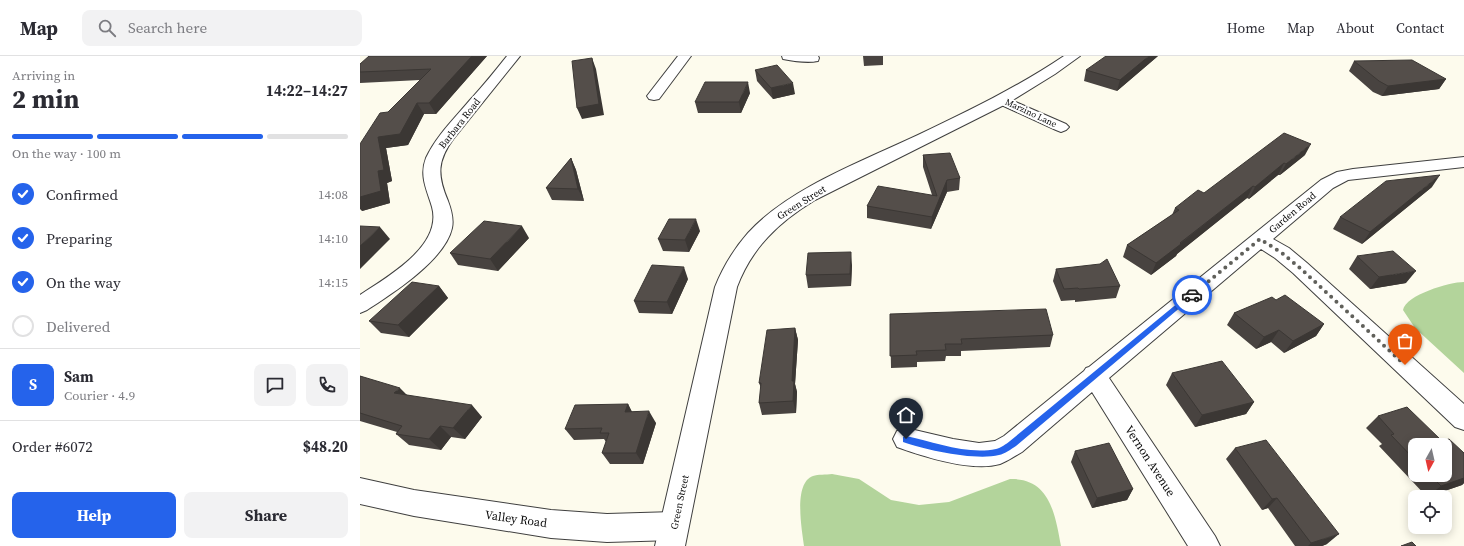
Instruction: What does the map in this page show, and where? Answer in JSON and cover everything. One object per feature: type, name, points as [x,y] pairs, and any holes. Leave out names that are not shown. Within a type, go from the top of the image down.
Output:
[{"type":"street","name":"Barbara Road","points":[[360,305],[413,266],[435,243],[443,227],[444,217],[432,186],[430,174],[436,154],[447,136],[514,56]]},
{"type":"street","points":[[654,96],[685,56]]},
{"type":"street","points":[[788,56],[813,58]]},
{"type":"street","name":"Green Street","points":[[672,536],[725,292],[735,267],[746,248],[769,224],[796,203],[844,177],[1002,100],[1034,82],[1073,56]]},
{"type":"street","name":"Marzino Lane","points":[[1002,100],[1061,127]]},
{"type":"street","points":[[1454,162],[1464,177]]},
{"type":"street","name":"Garden Road","points":[[906,439],[961,452],[982,454],[999,452],[1013,444],[1319,189],[1334,180],[1353,174],[1454,162]]},
{"type":"street","points":[[1260,239],[1282,253],[1300,268],[1464,419]]},
{"type":"street","name":"Vernon Avenue","points":[[1094,375],[1205,546]]},
{"type":"street","name":"Valley Road","points":[[360,491],[414,502],[551,524],[607,528],[672,536]]},
{"type":"green space","points":[[1464,282],[1464,373],[1415,328],[1403,310],[1406,304],[1412,299],[1429,290],[1449,284]]},
{"type":"green space","points":[[832,474],[859,479],[891,500],[919,505],[949,502],[1010,479],[1023,480],[1042,491],[1048,500],[1053,510],[1061,546],[804,546],[800,508],[803,488],[807,480],[813,476]]},
{"type":"building","points":[[369,56],[472,56],[429,103],[417,103],[400,134],[378,137],[384,170],[378,171],[381,191],[360,197],[360,144],[380,113],[388,112],[431,69],[360,72],[360,64]]},
{"type":"building","points":[[1106,56],[1149,56],[1120,80],[1086,70]]},
{"type":"building","points":[[592,58],[599,104],[577,108],[572,61]]},
{"type":"building","points":[[1412,60],[1446,79],[1388,86],[1379,81],[1354,61]]},
{"type":"building","points":[[777,65],[793,83],[771,88],[755,70]]},
{"type":"building","points":[[705,82],[748,82],[739,102],[695,102]]},
{"type":"building","points":[[1284,133],[1311,144],[1286,164],[1284,163],[1255,187],[1253,186],[1156,263],[1127,245],[1179,210],[1175,208],[1198,190],[1204,193]]},
{"type":"building","points":[[950,153],[960,178],[947,180],[932,217],[867,206],[878,186],[937,196],[923,155]]},
{"type":"building","points":[[571,158],[578,189],[546,188]]},
{"type":"building","points":[[1440,175],[1370,232],[1340,217],[1386,181]]},
{"type":"building","points":[[669,219],[696,219],[685,240],[658,239]]},
{"type":"building","points":[[484,221],[522,226],[490,259],[450,253]]},
{"type":"building","points":[[360,226],[380,227],[360,246]]},
{"type":"building","points":[[1393,251],[1416,271],[1379,277],[1357,256]]},
{"type":"building","points":[[851,252],[850,274],[806,275],[808,253]]},
{"type":"building","points":[[1107,259],[1120,286],[1064,289],[1056,269],[1100,264]]},
{"type":"building","points":[[652,265],[684,267],[667,302],[634,301]]},
{"type":"building","points":[[412,282],[439,286],[398,325],[369,321]]},
{"type":"building","points":[[1285,295],[1324,324],[1293,341],[1279,330],[1264,337],[1234,313],[1272,297],[1276,300]]},
{"type":"building","points":[[1046,309],[1053,335],[961,339],[962,344],[945,344],[946,350],[916,351],[917,355],[890,356],[890,314]]},
{"type":"building","points":[[795,328],[792,381],[794,381],[793,401],[759,403],[761,383],[759,383],[767,330]]},
{"type":"building","points":[[1222,361],[1254,402],[1202,415],[1172,373]]},
{"type":"building","points":[[360,376],[400,388],[394,393],[472,405],[453,428],[440,426],[429,439],[396,434],[402,426],[360,413]]},
{"type":"building","points":[[628,404],[625,412],[649,411],[636,453],[602,453],[609,433],[600,433],[602,428],[565,429],[575,405]]},
{"type":"building","points":[[1407,407],[1439,438],[1408,438],[1408,453],[1391,435],[1394,434],[1378,416]]},
{"type":"building","points":[[1266,440],[1339,534],[1311,543],[1277,498],[1272,499],[1235,448]]},
{"type":"building","points":[[1452,442],[1464,453],[1464,478],[1441,486],[1437,482],[1452,482]]},
{"type":"building","points":[[1109,443],[1133,489],[1097,498],[1075,451]]},
{"type":"building","points":[[1412,542],[1416,546],[1401,546]]},
{"type":"way so far","points":[[1192,295],[1260,239],[1282,253],[1300,268],[1405,365]]},
{"type":"route","points":[[906,439],[961,452],[982,454],[999,452],[1013,444],[1094,375],[1192,295]]}]
